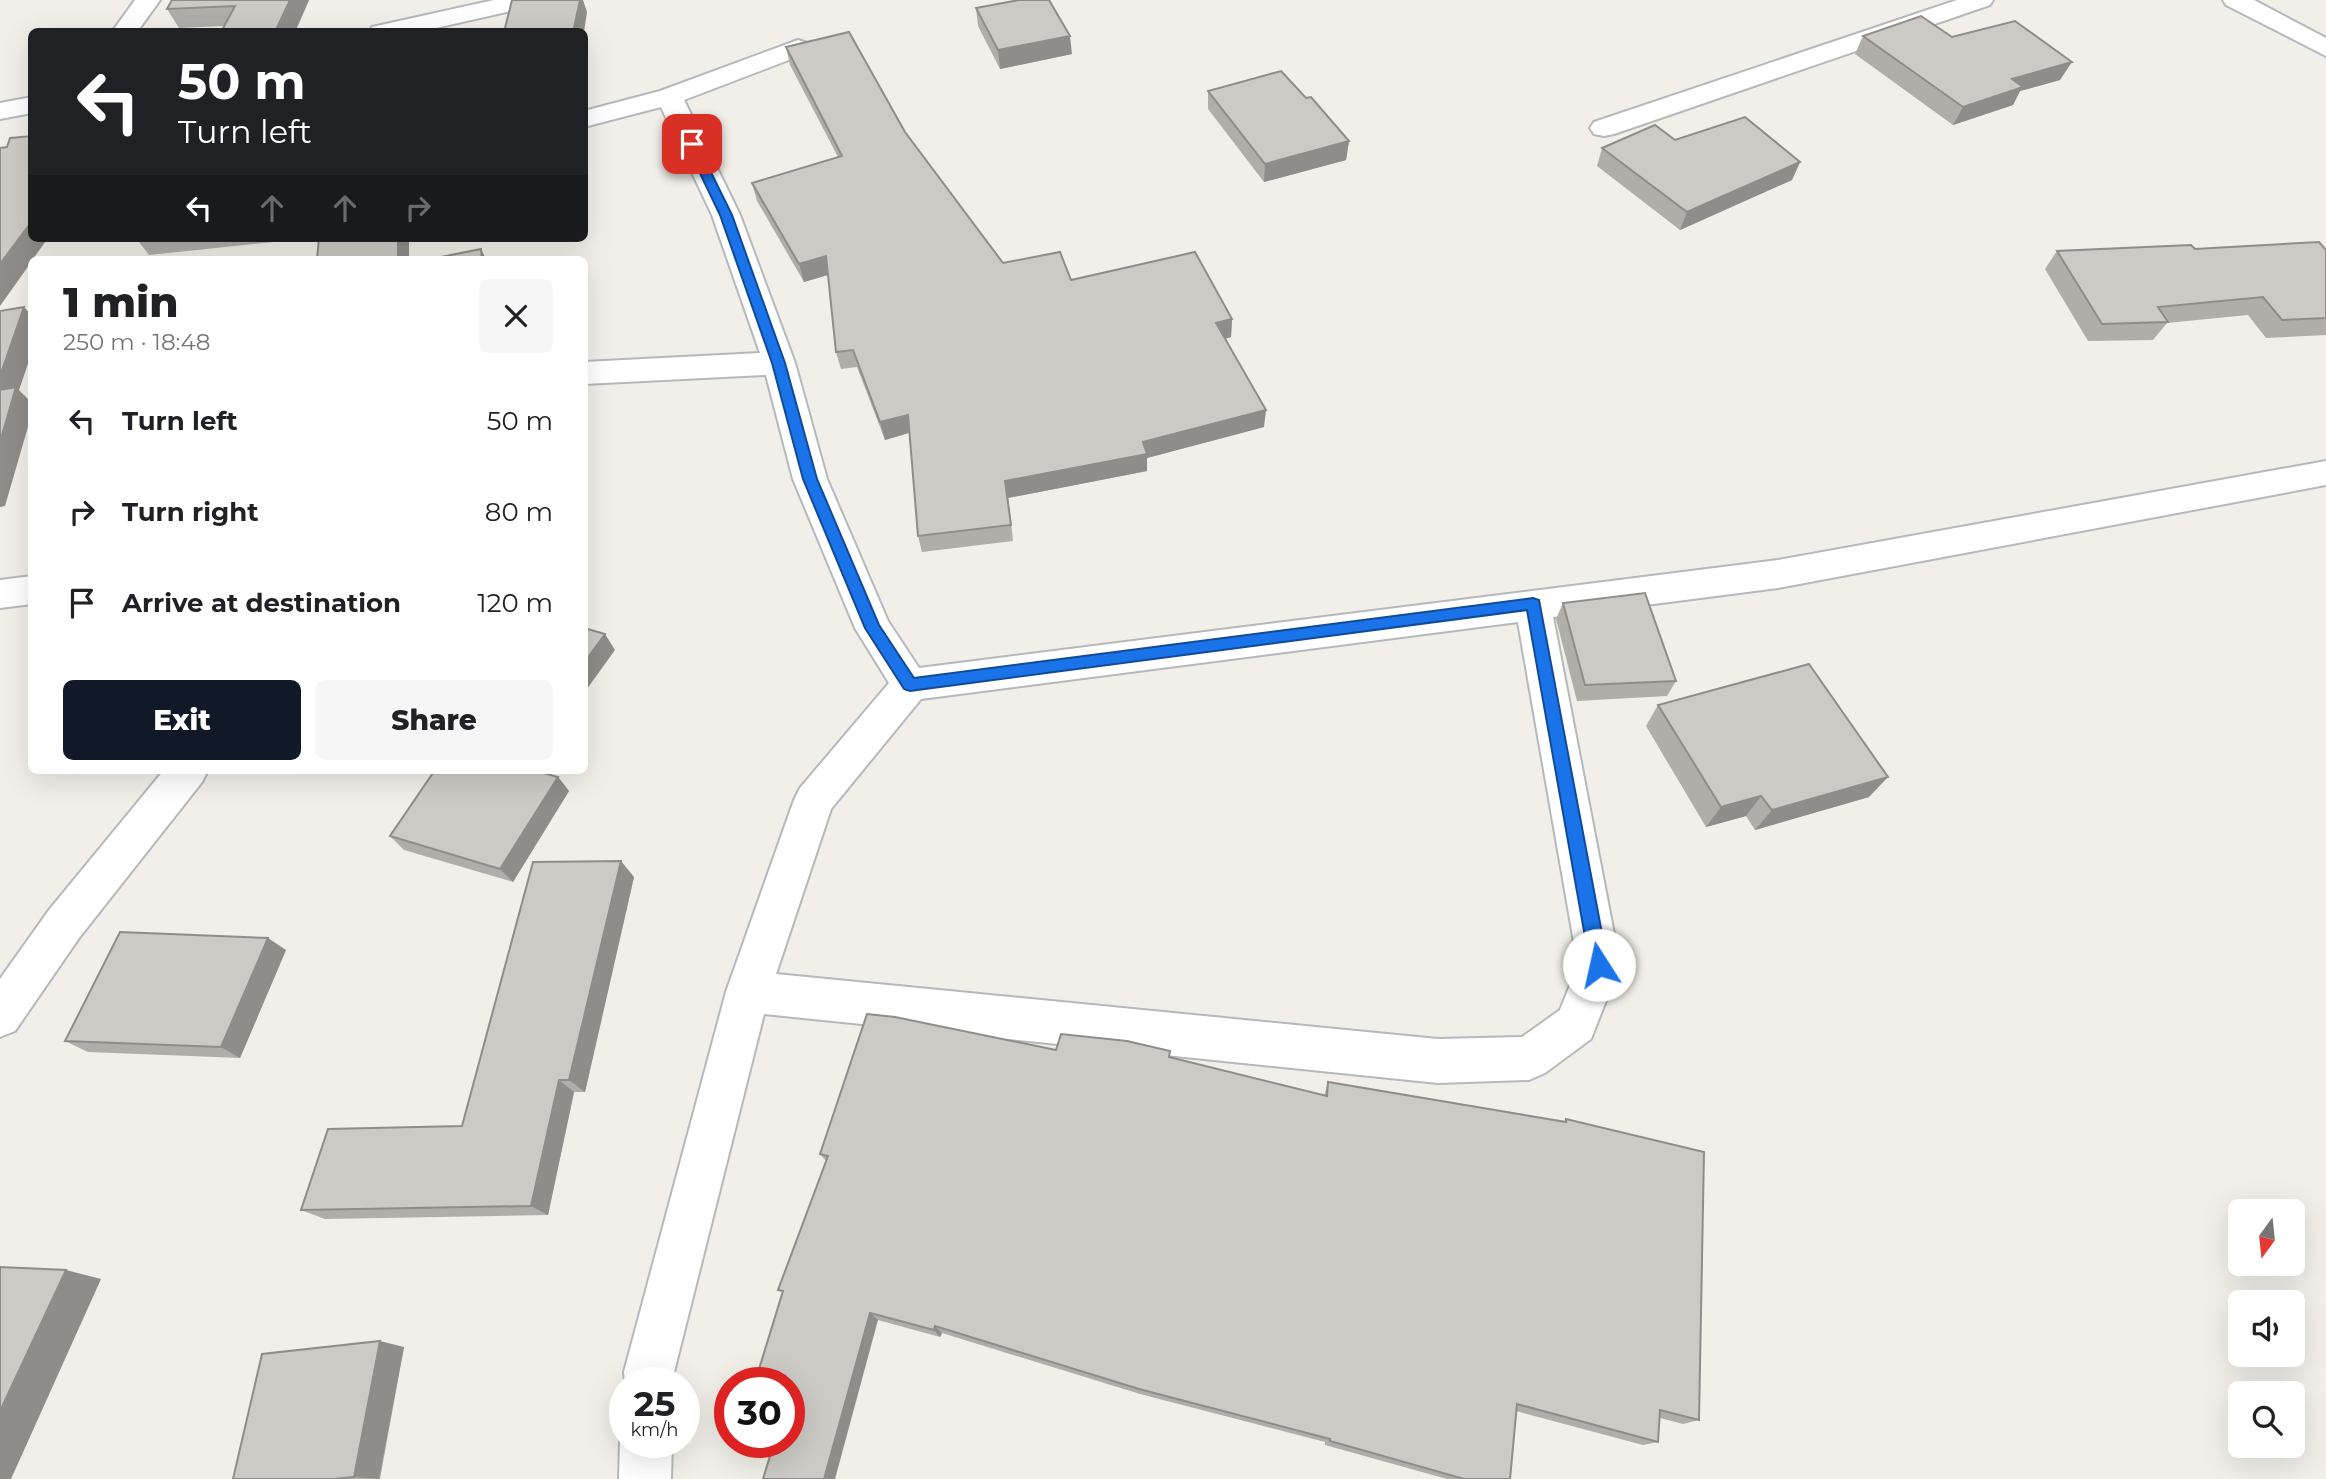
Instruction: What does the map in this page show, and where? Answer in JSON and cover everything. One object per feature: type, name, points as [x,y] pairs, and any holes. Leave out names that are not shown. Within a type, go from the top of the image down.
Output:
[{"type":"street","points":[[127,28],[148,0]]},
{"type":"street","points":[[417,28],[472,22],[528,0]]},
{"type":"street","points":[[1604,128],[1981,0]]},
{"type":"street","points":[[2235,0],[2326,48]]},
{"type":"street","points":[[588,119],[669,97],[798,48]]},
{"type":"street","points":[[669,97],[726,215],[779,363],[810,479],[873,628],[910,685]]},
{"type":"street","points":[[0,111],[28,105]]},
{"type":"street","points":[[588,373],[779,363]]},
{"type":"street","points":[[653,1367],[748,992],[814,800],[910,685],[1777,574],[2326,473]]},
{"type":"street","points":[[0,594],[28,590]]},
{"type":"street","points":[[748,992],[1438,1060],[1529,1058],[1576,1024],[1599,965],[1533,604]]},
{"type":"street","points":[[0,1016],[64,923],[185,774]]},
{"type":"street","points":[[645,1479],[646,1458]]},
{"type":"building","points":[[172,0],[290,0],[277,28],[223,28],[235,6],[167,9]]},
{"type":"building","points":[[512,0],[580,0],[574,28],[505,28]]},
{"type":"building","points":[[1019,0],[1049,0],[1070,36],[998,50],[976,8]]},
{"type":"building","points":[[1921,16],[1952,37],[2015,21],[2072,62],[2012,79],[2023,87],[1963,107],[1863,36]]},
{"type":"building","points":[[849,32],[905,132],[1003,263],[1060,252],[1071,280],[1195,252],[1232,319],[1216,323],[1266,410],[1143,442],[1147,454],[1005,481],[1011,525],[918,536],[908,415],[880,422],[853,350],[836,352],[826,256],[799,264],[752,183],[842,156],[786,47]]},
{"type":"building","points":[[1281,71],[1306,98],[1311,97],[1349,141],[1265,164],[1208,91]]},
{"type":"building","points":[[1745,117],[1800,162],[1687,212],[1602,148],[1655,125],[1675,140]]},
{"type":"building","points":[[28,136],[28,226],[0,264],[0,148],[7,147],[10,138]]},
{"type":"building","points":[[319,242],[398,242],[398,256],[317,256]]},
{"type":"building","points":[[2319,242],[2326,250],[2326,318],[2282,320],[2263,297],[2158,307],[2168,322],[2102,324],[2057,251],[2191,245],[2195,249]]},
{"type":"building","points":[[481,249],[482,256],[446,256]]},
{"type":"building","points":[[24,307],[0,376],[0,311]]},
{"type":"building","points":[[16,387],[0,442],[0,390]]},
{"type":"building","points":[[1645,593],[1676,681],[1585,685],[1563,603]]},
{"type":"building","points":[[588,629],[605,634],[588,657]]},
{"type":"building","points":[[1809,664],[1888,777],[1772,810],[1761,796],[1721,807],[1658,705]]},
{"type":"building","points":[[432,774],[547,774],[558,777],[500,869],[390,836]]},
{"type":"building","points":[[621,861],[569,1080],[559,1080],[531,1206],[301,1210],[328,1129],[462,1126],[533,862]]},
{"type":"building","points":[[120,932],[268,938],[221,1047],[65,1041]]},
{"type":"building","points":[[867,1014],[895,1017],[1056,1050],[1061,1034],[1127,1041],[1170,1051],[1169,1057],[1327,1096],[1328,1082],[1566,1122],[1566,1119],[1704,1152],[1699,1420],[1660,1410],[1658,1442],[1517,1404],[1510,1479],[1464,1479],[1330,1439],[1139,1389],[935,1326],[934,1330],[870,1313],[824,1479],[763,1479],[769,1458],[805,1458],[805,1367],[760,1367],[783,1291],[778,1290],[828,1156],[820,1154]]},
{"type":"building","points":[[0,1267],[66,1270],[0,1411]]},
{"type":"building","points":[[380,1341],[354,1477],[233,1479],[262,1354]]},
{"type":"route","points":[[692,144],[726,215],[779,363],[810,479],[873,628],[910,685],[1533,604],[1599,965]]}]
